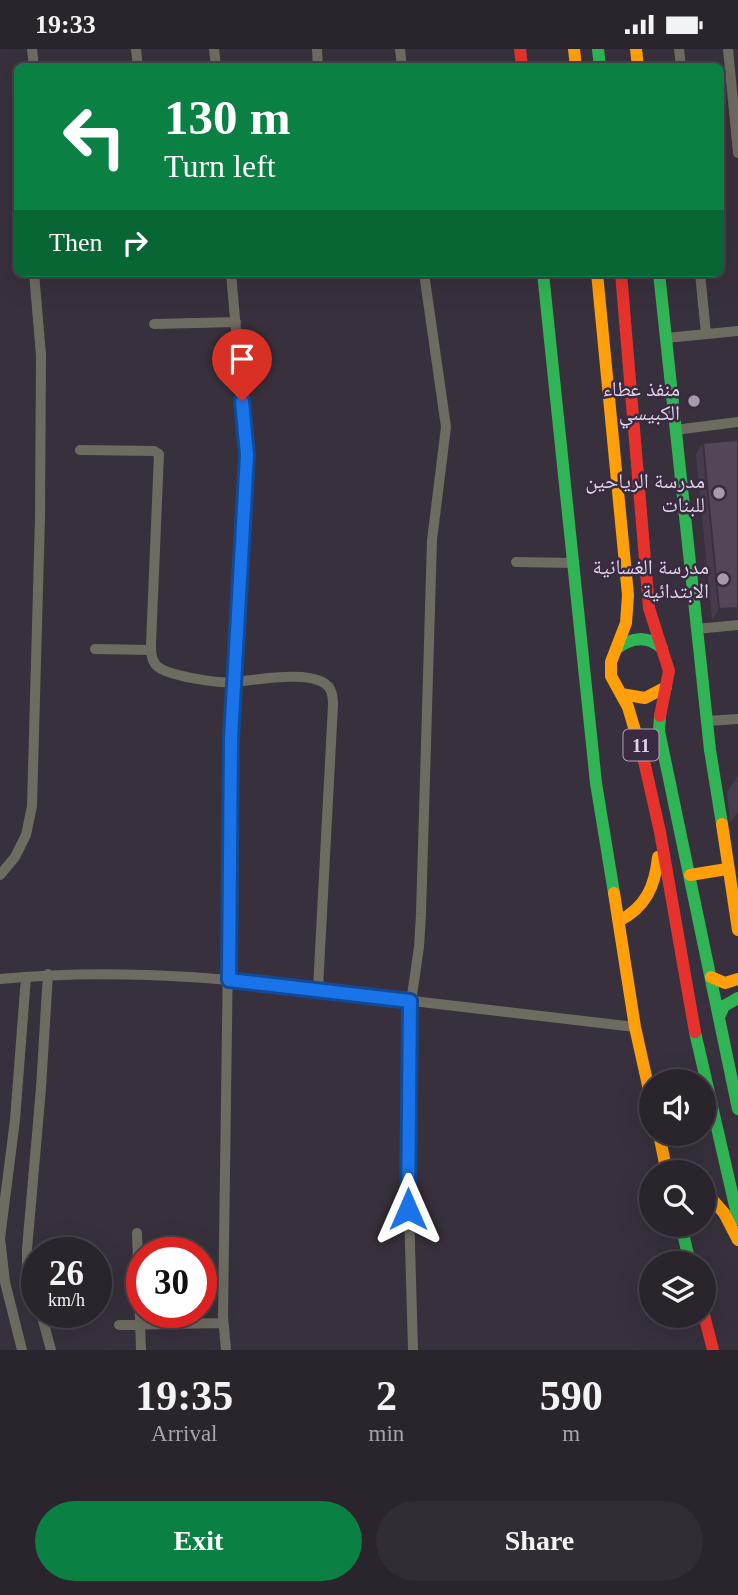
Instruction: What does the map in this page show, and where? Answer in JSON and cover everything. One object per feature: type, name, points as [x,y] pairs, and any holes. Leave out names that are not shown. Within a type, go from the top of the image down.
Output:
[{"type":"main road","points":[[543,277],[596,783],[635,1027],[644,1069]]},
{"type":"main road","name":"11","points":[[597,277],[628,595],[626,623],[610,669],[613,682],[621,694],[638,736],[660,832],[694,1024],[738,1219]]},
{"type":"main road","name":"11","points":[[621,277],[649,608],[668,671],[660,709],[659,731],[738,1109]]},
{"type":"main road","points":[[659,277],[707,721],[730,861],[738,930]]},
{"type":"main road","points":[[616,649],[635,638],[646,639],[663,648]]},
{"type":"main road","points":[[621,694],[645,699],[666,687]]},
{"type":"main road","points":[[619,921],[642,906],[652,890],[657,872],[660,832]]},
{"type":"main road","points":[[690,875],[730,861]]},
{"type":"main road","points":[[711,977],[725,983],[738,979]]},
{"type":"main road","points":[[719,1017],[724,1006],[738,998]]},
{"type":"main road","points":[[716,1202],[730,1220],[738,1240]]},
{"type":"main road","points":[[707,1328],[713,1350]]},
{"type":"street","points":[[728,49],[738,153]]},
{"type":"street","points":[[0,875],[15,857],[26,835],[32,806],[40,517],[41,355],[34,277]]},
{"type":"street","points":[[226,1350],[223,1323],[231,738],[247,455],[231,277]]},
{"type":"street","points":[[414,1350],[408,1209],[410,1001],[419,947],[421,914],[432,540],[446,427],[425,277]]},
{"type":"street","points":[[700,277],[706,334]]},
{"type":"street","points":[[154,324],[236,322]]},
{"type":"street","points":[[666,338],[738,331]]},
{"type":"street","points":[[675,430],[738,422]]},
{"type":"street","points":[[80,450],[154,451],[159,454],[151,650],[153,662],[167,672],[234,683],[252,679],[314,679],[332,691],[318,989]]},
{"type":"street","points":[[516,562],[572,563]]},
{"type":"street","points":[[696,629],[738,625]]},
{"type":"street","points":[[95,649],[151,650]]},
{"type":"street","points":[[707,721],[738,719]]},
{"type":"street","points":[[0,979],[48,974],[146,973],[318,989],[635,1027]]},
{"type":"street","points":[[28,1237],[48,974]]},
{"type":"street","points":[[22,1350],[5,1282],[0,1238],[15,1120],[26,977]]},
{"type":"street","points":[[137,1233],[137,1237]]},
{"type":"street","points":[[217,1323],[223,1323]]},
{"type":"street","points":[[120,1325],[126,1325]]},
{"type":"street","points":[[45,1328],[51,1350]]},
{"type":"street","points":[[139,1328],[141,1350]]},
{"type":"building","points":[[738,440],[738,608],[719,609],[703,443]]},
{"type":"traffic: fast","points":[[598,49],[600,63]]},
{"type":"traffic: fast","points":[[543,277],[596,783],[614,893]]},
{"type":"traffic: fast","points":[[659,277],[710,750],[722,824]]},
{"type":"traffic: fast","points":[[616,649],[639,639],[651,641],[662,648]]},
{"type":"traffic: fast","points":[[660,716],[659,731],[738,1109]]},
{"type":"traffic: fast","points":[[719,1017],[724,1006],[738,998]]},
{"type":"traffic: fast","points":[[695,1032],[738,1219]]},
{"type":"traffic: fast","points":[[684,1237],[687,1251]]},
{"type":"traffic: slow","points":[[574,49],[576,63]]},
{"type":"traffic: slow","points":[[636,49],[638,63]]},
{"type":"traffic: slow","points":[[597,277],[628,595],[626,623],[611,662],[611,676],[628,707],[644,761]]},
{"type":"traffic: slow","points":[[621,694],[645,698],[666,687]]},
{"type":"traffic: slow","points":[[722,824],[738,930]]},
{"type":"traffic: slow","points":[[619,921],[636,909],[648,895],[658,857]]},
{"type":"traffic: slow","points":[[690,875],[727,869]]},
{"type":"traffic: slow","points":[[614,893],[644,1069]]},
{"type":"traffic: slow","points":[[711,977],[725,983],[738,979]]},
{"type":"traffic: slow","points":[[661,1146],[664,1160]]},
{"type":"traffic: slow","points":[[716,1204],[738,1240]]},
{"type":"traffic: jam","points":[[520,49],[522,63]]},
{"type":"traffic: jam","points":[[621,277],[649,608],[669,671],[660,716]]},
{"type":"traffic: jam","points":[[644,761],[660,832],[695,1032]]},
{"type":"traffic: jam","points":[[707,1328],[713,1350]]},
{"type":"place","name":"منفذ عطاء الكبيسي","points":[[694,401]]},
{"type":"place","name":"مدرسة الرياحين للبنات","points":[[719,493]]},
{"type":"place","name":"مدرسة الغسانية الابتدائية","points":[[723,579]]},
{"type":"route","points":[[242,401],[247,455],[231,738],[229,980],[410,1001],[408,1209]]}]
